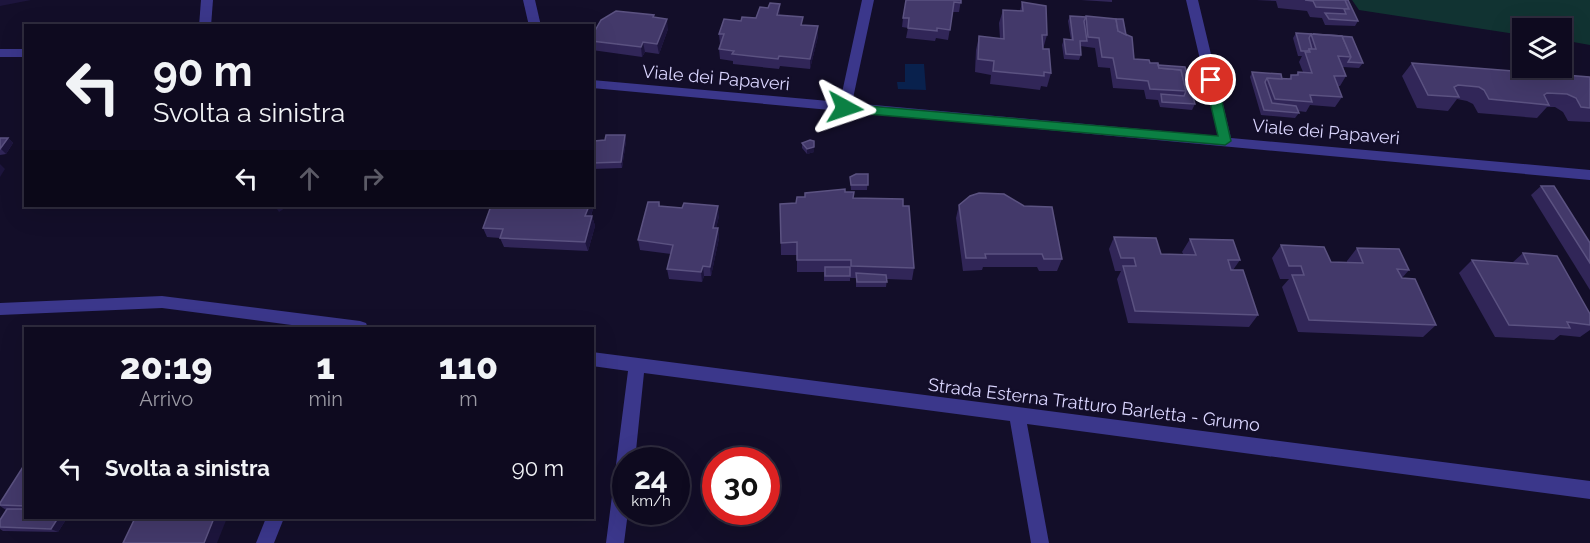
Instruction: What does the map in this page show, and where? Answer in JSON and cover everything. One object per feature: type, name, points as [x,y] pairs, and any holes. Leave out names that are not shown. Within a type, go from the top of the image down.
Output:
[{"type":"street","points":[[205,24],[207,0]]},
{"type":"street","points":[[529,0],[535,24]]},
{"type":"street","points":[[845,108],[868,0]]},
{"type":"street","points":[[1192,0],[1225,141]]},
{"type":"street","points":[[0,53],[24,53]]},
{"type":"street","name":"Viale dei Papaveri","points":[[594,84],[1590,175]]},
{"type":"street","points":[[0,309],[162,302],[342,327]]},
{"type":"street","name":"Strada Esterna Tratturo Barletta - Grumo","points":[[594,359],[1590,490]]},
{"type":"street","points":[[628,447],[637,365]]},
{"type":"street","points":[[1017,415],[1040,543]]},
{"type":"street","points":[[265,543],[275,519]]},
{"type":"street","points":[[615,543],[617,525]]},
{"type":"green space","points":[[1352,0],[1590,0],[1590,45],[1572,42],[1572,18],[1512,18],[1512,33],[1359,10]]},
{"type":"water","points":[[905,64],[924,64],[926,90],[898,89],[897,82],[905,82]]},
{"type":"building","points":[[906,0],[961,0],[961,3],[954,2],[950,30],[937,28],[937,31],[908,28],[909,18],[903,18]]},
{"type":"building","points":[[1305,0],[1345,0],[1349,9],[1316,7],[1313,1]]},
{"type":"building","points":[[1345,0],[1348,0],[1358,21],[1329,19],[1325,13],[1346,14],[1344,9],[1349,9]]},
{"type":"building","points":[[1022,2],[1046,6],[1047,35],[1042,35],[1043,49],[1049,49],[1051,73],[1044,72],[1044,76],[993,71],[994,61],[978,59],[979,36],[1004,39],[1003,10],[1023,11]]},
{"type":"building","points":[[770,3],[780,4],[777,15],[803,17],[801,25],[818,26],[810,59],[779,56],[778,59],[732,54],[734,51],[719,49],[724,34],[719,34],[724,19],[741,21],[742,17],[756,18],[760,7],[768,8]]},
{"type":"building","points":[[616,11],[654,15],[653,17],[667,19],[657,44],[643,42],[641,47],[594,41],[594,32],[601,20]]},
{"type":"building","points":[[1070,16],[1086,17],[1084,21],[1087,41],[1080,41],[1081,55],[1066,54],[1064,39],[1073,40]]},
{"type":"building","points":[[1086,16],[1116,19],[1118,31],[1132,37],[1134,59],[1158,63],[1159,68],[1181,70],[1186,91],[1150,89],[1148,81],[1117,78],[1113,58],[1102,57],[1099,38],[1088,37]]},
{"type":"building","points":[[1116,19],[1123,19],[1126,35],[1118,31]]},
{"type":"building","points":[[1296,33],[1311,34],[1309,38],[1312,49],[1301,51]]},
{"type":"building","points":[[1311,34],[1342,36],[1351,57],[1338,56],[1346,76],[1334,76],[1342,97],[1310,95],[1312,102],[1275,99],[1267,78],[1291,79],[1291,75],[1298,75],[1298,72],[1312,73],[1305,52],[1310,52],[1309,49],[1316,49]]},
{"type":"building","points":[[1342,36],[1352,37],[1363,63],[1348,62],[1351,57]]},
{"type":"building","points":[[1412,63],[1512,71],[1512,78],[1590,77],[1590,108],[1581,107],[1576,98],[1567,94],[1547,93],[1544,95],[1549,105],[1489,99],[1484,90],[1479,87],[1458,85],[1454,87],[1459,97],[1428,95]]},
{"type":"building","points":[[1158,65],[1185,67],[1195,104],[1162,102],[1161,94],[1184,96],[1186,91],[1181,70],[1159,68]]},
{"type":"building","points":[[1252,72],[1281,74],[1282,79],[1267,78],[1265,82],[1272,103],[1296,106],[1299,113],[1264,110]]},
{"type":"building","points":[[606,135],[625,135],[621,162],[594,163],[594,141],[605,140]]},
{"type":"building","points":[[0,138],[8,138],[0,149]]},
{"type":"building","points":[[814,141],[814,147],[807,149],[802,143]]},
{"type":"building","points":[[856,174],[868,174],[868,185],[851,185],[850,177]]},
{"type":"building","points":[[1541,186],[1554,186],[1590,243],[1590,263]]},
{"type":"building","points":[[845,189],[845,192],[854,192],[853,198],[903,199],[903,206],[909,206],[914,268],[851,266],[851,260],[797,260],[797,242],[781,243],[780,204],[796,203],[797,197],[805,197],[805,193]]},
{"type":"building","points":[[979,193],[1004,194],[1024,206],[1052,207],[1062,259],[1044,259],[1042,254],[985,254],[986,258],[966,258],[959,205],[970,196]]},
{"type":"building","points":[[648,202],[659,202],[659,206],[682,208],[684,203],[718,206],[713,228],[718,228],[710,267],[703,266],[701,272],[667,269],[673,245],[638,240]]},
{"type":"building","points":[[491,207],[589,207],[585,216],[592,216],[585,242],[500,238],[503,229],[483,228]]},
{"type":"building","points":[[1114,237],[1156,238],[1161,254],[1196,255],[1190,239],[1233,240],[1240,260],[1228,260],[1231,270],[1243,270],[1258,315],[1135,311],[1123,266],[1136,266],[1134,258],[1121,258]]},
{"type":"building","points":[[1281,245],[1324,247],[1331,262],[1363,263],[1357,248],[1399,249],[1409,270],[1397,269],[1402,278],[1415,279],[1436,325],[1309,320],[1292,275],[1304,275],[1301,266],[1289,266]]},
{"type":"building","points":[[1523,253],[1557,256],[1590,314],[1590,325],[1567,322],[1570,328],[1509,325],[1472,260],[1528,264]]},
{"type":"building","points":[[825,267],[850,267],[850,276],[825,276]]},
{"type":"building","points":[[856,273],[886,275],[887,282],[857,282]]},
{"type":"building","points":[[24,465],[24,506],[0,505]]},
{"type":"building","points":[[7,509],[24,509],[24,519],[57,519],[51,529],[0,527],[0,520]]},
{"type":"building","points":[[135,519],[214,519],[204,543],[123,543]]},
{"type":"route","points":[[845,108],[1225,141],[1211,80]]}]
